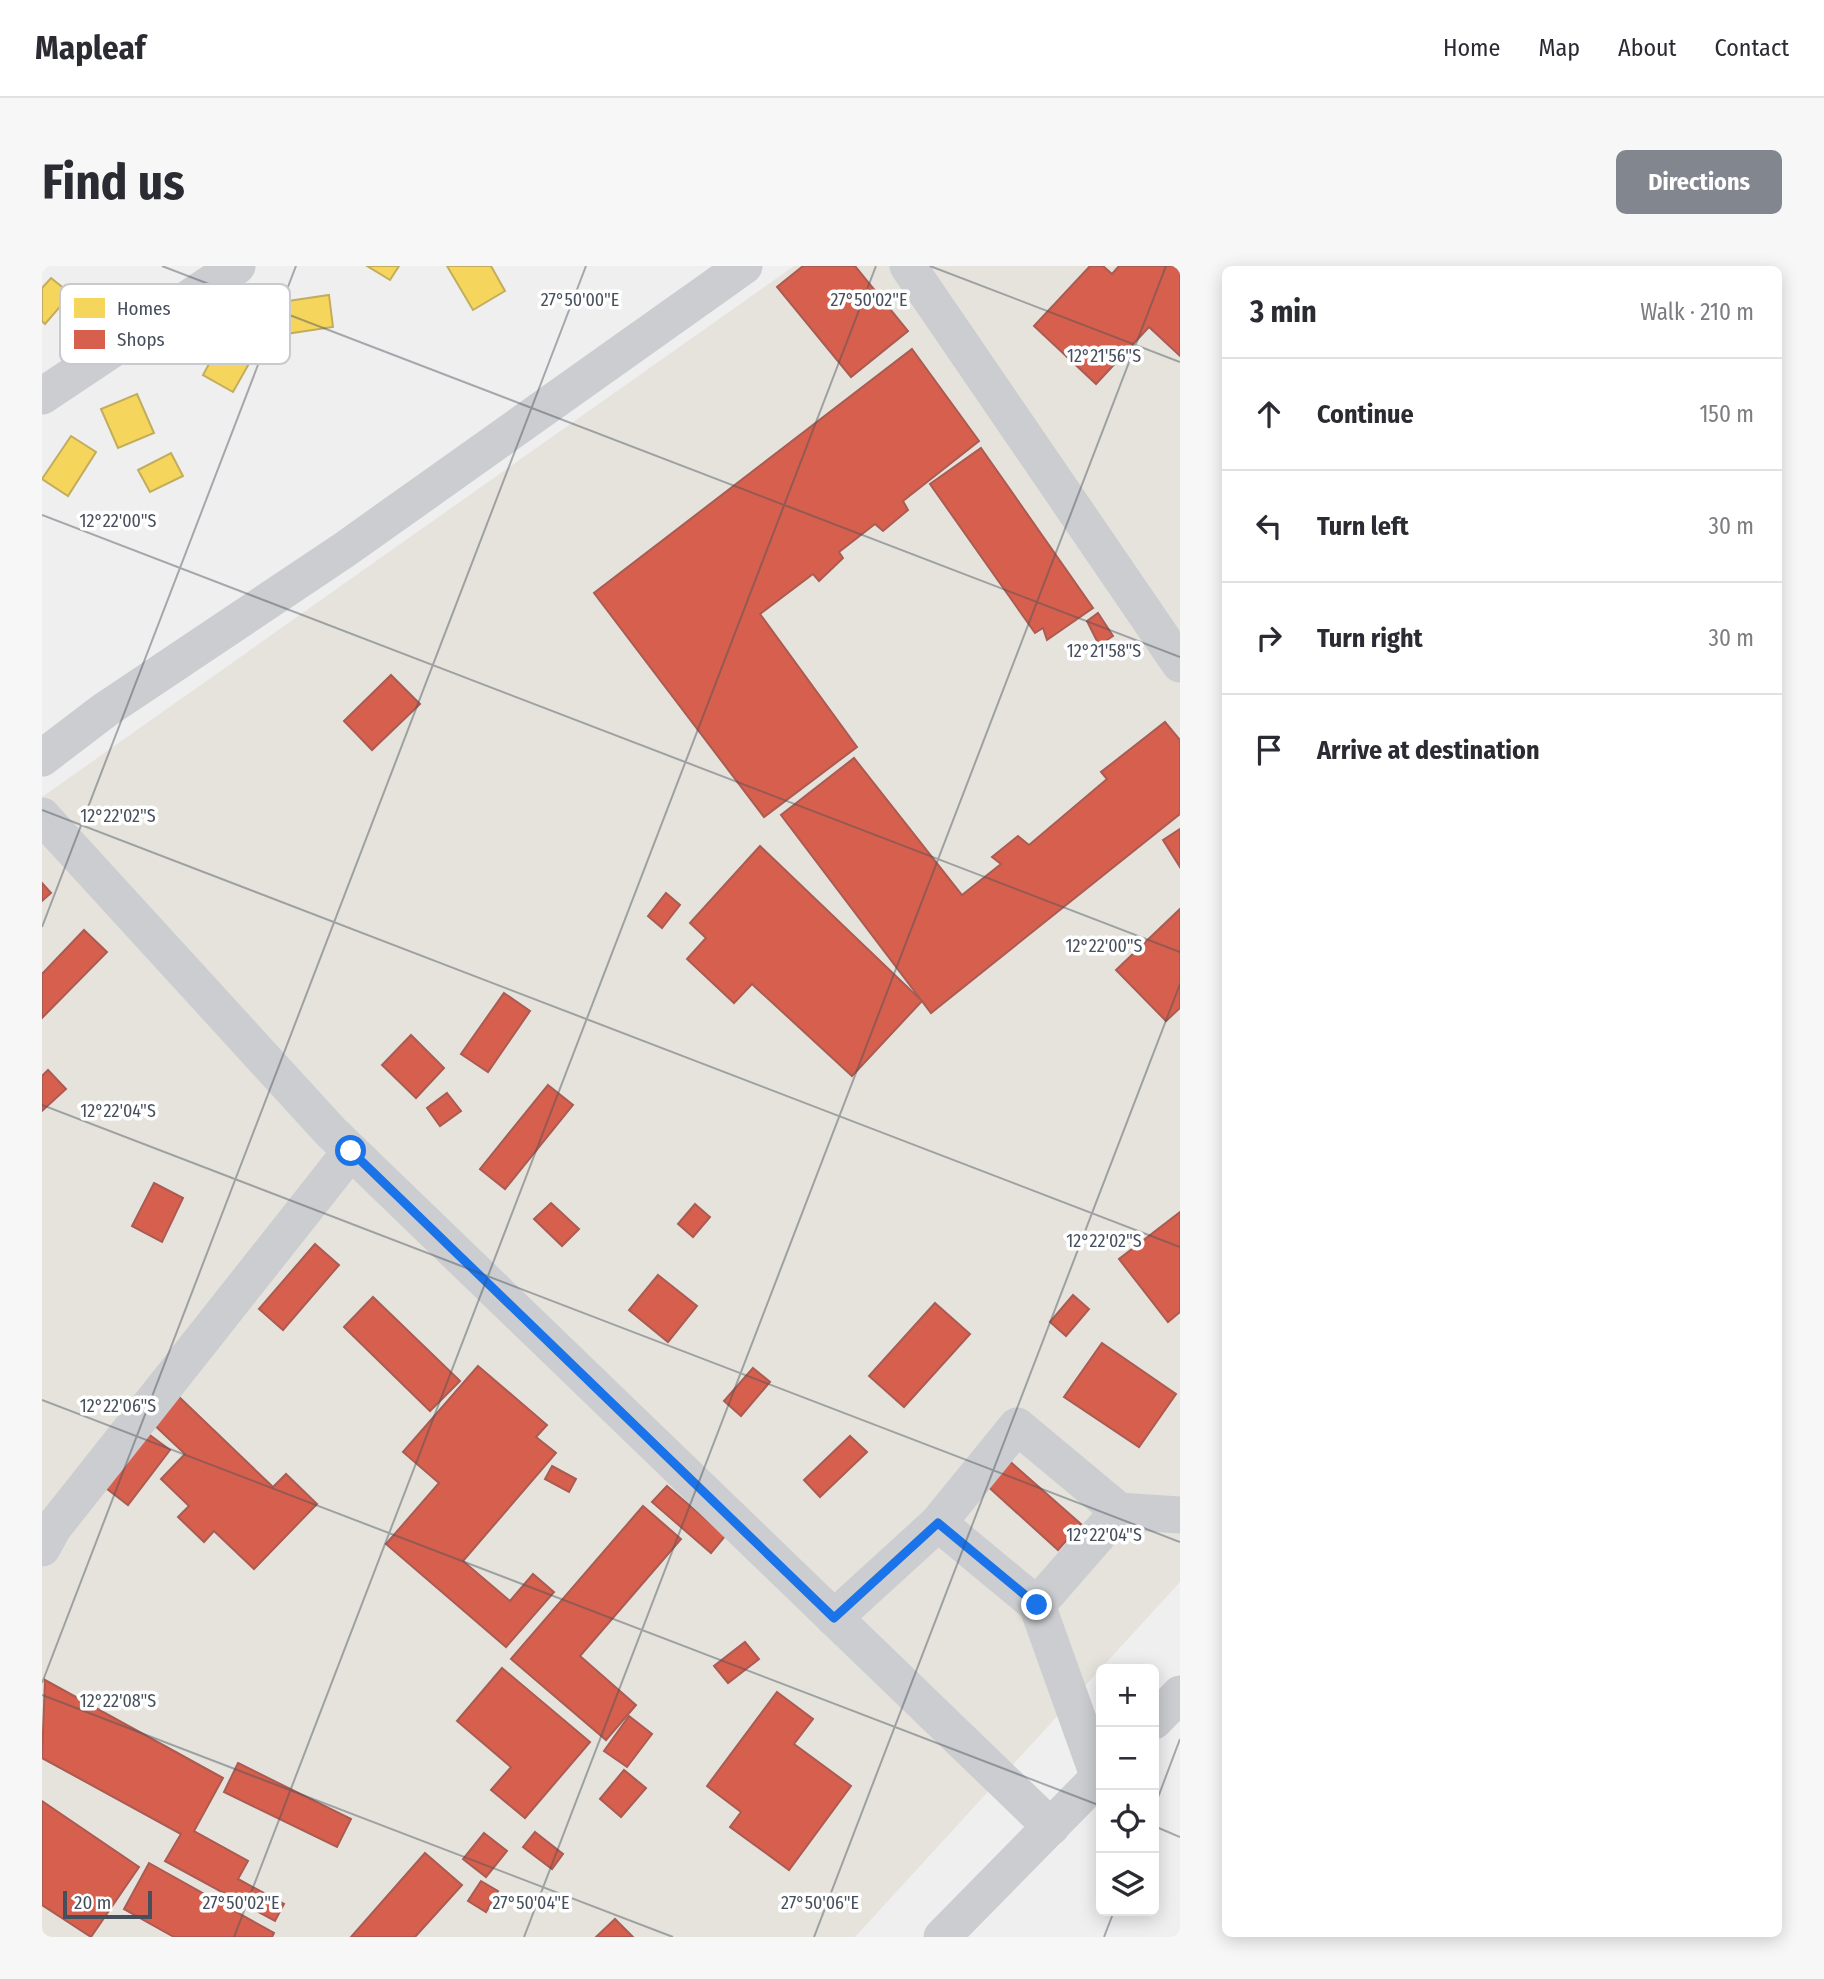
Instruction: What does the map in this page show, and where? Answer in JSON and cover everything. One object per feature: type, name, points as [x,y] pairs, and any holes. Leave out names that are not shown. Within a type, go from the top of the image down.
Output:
[{"type":"street","points":[[210,284],[237,266]]},
{"type":"street","points":[[42,758],[105,710],[344,550],[744,266]]},
{"type":"street","points":[[908,266],[1180,664]]},
{"type":"street","points":[[42,396],[90,364]]},
{"type":"street","points":[[42,816],[351,1151],[1051,1827]]},
{"type":"street","points":[[42,1548],[53,1528],[351,1151]]},
{"type":"street","points":[[834,1618],[938,1523],[1017,1426],[1119,1511],[1180,1515]]},
{"type":"street","points":[[1037,1605],[1119,1511]]},
{"type":"street","points":[[938,1523],[1037,1605],[1096,1766]]},
{"type":"street","points":[[1159,1716],[1180,1694]]},
{"type":"street","points":[[943,1937],[1096,1781]]},
{"type":"shaded area","points":[[794,266],[1180,266],[1180,1582],[1105,1664],[1096,1664],[1096,1674],[855,1937],[42,1937],[42,797]]},
{"type":"building: Homes","points":[[367,266],[399,266],[390,280]]},
{"type":"building: Homes","points":[[447,266],[491,266],[505,291],[473,310]]},
{"type":"building: Homes","points":[[51,278],[60,285],[60,307],[45,324],[42,321],[42,288]]},
{"type":"building: Homes","points":[[329,295],[333,327],[290,333],[290,301]]},
{"type":"building: Homes","points":[[209,364],[249,364],[233,392],[203,375]]},
{"type":"building: Homes","points":[[137,394],[154,433],[118,448],[101,409]]},
{"type":"building: Homes","points":[[71,436],[96,452],[68,496],[42,479]]},
{"type":"building: Homes","points":[[171,453],[183,476],[150,492],[138,470]]},
{"type":"building: Shops","points":[[803,266],[855,266],[908,331],[851,377],[777,287]]},
{"type":"building: Shops","points":[[1090,266],[1103,266],[1112,274],[1119,266],[1180,266],[1180,356],[1149,327],[1096,384],[1034,326]]},
{"type":"building: Shops","points":[[912,349],[979,441],[903,501],[908,510],[883,531],[875,524],[839,552],[843,558],[819,581],[813,574],[760,614],[857,747],[764,817],[594,593]]},
{"type":"building: Shops","points":[[981,448],[1093,608],[1047,640],[1043,628],[1035,633],[930,484]]},
{"type":"building: Shops","points":[[1098,613],[1113,636],[1099,645],[1087,621]]},
{"type":"building: Shops","points":[[391,675],[420,704],[372,750],[344,721]]},
{"type":"building: Shops","points":[[1165,722],[1180,740],[1180,814],[931,1013],[781,815],[854,758],[962,895],[1001,864],[992,857],[1018,836],[1029,845],[1107,779],[1101,772]]},
{"type":"building: Shops","points":[[1180,829],[1180,867],[1163,840]]},
{"type":"building: Shops","points":[[760,846],[922,1001],[852,1076],[752,984],[734,1003],[687,959],[706,938],[690,923]]},
{"type":"building: Shops","points":[[42,883],[51,893],[42,901]]},
{"type":"building: Shops","points":[[666,893],[680,905],[662,928],[648,916]]},
{"type":"building: Shops","points":[[1180,909],[1180,1008],[1166,1021],[1116,970]]},
{"type":"building: Shops","points":[[84,930],[107,952],[42,1018],[42,974]]},
{"type":"building: Shops","points":[[504,993],[530,1011],[488,1072],[461,1054]]},
{"type":"building: Shops","points":[[411,1035],[444,1068],[416,1098],[382,1065]]},
{"type":"building: Shops","points":[[48,1070],[66,1089],[42,1111],[42,1076]]},
{"type":"building: Shops","points":[[548,1085],[573,1105],[505,1189],[480,1169]]},
{"type":"building: Shops","points":[[447,1093],[461,1111],[440,1126],[427,1108]]},
{"type":"building: Shops","points":[[154,1183],[183,1198],[162,1242],[132,1226]]},
{"type":"building: Shops","points":[[551,1203],[579,1229],[562,1246],[534,1219]]},
{"type":"building: Shops","points":[[695,1204],[710,1217],[693,1237],[678,1224]]},
{"type":"building: Shops","points":[[1180,1212],[1180,1312],[1168,1322],[1119,1259]]},
{"type":"building: Shops","points":[[315,1244],[339,1265],[283,1330],[259,1309]]},
{"type":"building: Shops","points":[[658,1275],[697,1306],[668,1342],[629,1310]]},
{"type":"building: Shops","points":[[1073,1295],[1089,1309],[1066,1336],[1050,1322]]},
{"type":"building: Shops","points":[[373,1297],[460,1381],[430,1411],[344,1327]]},
{"type":"building: Shops","points":[[935,1303],[970,1334],[904,1407],[869,1376]]},
{"type":"building: Shops","points":[[1102,1343],[1176,1394],[1139,1447],[1064,1397]]},
{"type":"building: Shops","points":[[478,1366],[547,1425],[536,1437],[556,1453],[463,1561],[510,1601],[533,1574],[554,1592],[506,1647],[386,1544],[439,1483],[403,1452]]},
{"type":"building: Shops","points":[[753,1368],[770,1382],[741,1416],[724,1401]]},
{"type":"building: Shops","points":[[176,1394],[273,1487],[286,1474],[317,1504],[254,1569],[214,1531],[204,1542],[178,1517],[189,1506],[161,1479],[185,1454],[150,1421]]},
{"type":"building: Shops","points":[[143,1430],[170,1450],[128,1505],[102,1485]]},
{"type":"building: Shops","points":[[850,1436],[867,1452],[820,1497],[804,1480]]},
{"type":"building: Shops","points":[[1006,1458],[1081,1524],[1058,1550],[984,1483]]},
{"type":"building: Shops","points":[[552,1466],[576,1479],[569,1492],[545,1479]]},
{"type":"building: Shops","points":[[667,1486],[725,1536],[711,1553],[652,1502]]},
{"type":"building: Shops","points":[[643,1506],[681,1539],[580,1656],[636,1705],[606,1740],[511,1659]]},
{"type":"building: Shops","points":[[745,1642],[759,1659],[728,1683],[714,1666]]},
{"type":"building: Shops","points":[[502,1668],[590,1742],[525,1818],[491,1790],[511,1767],[457,1721]]},
{"type":"building: Shops","points":[[45,1680],[223,1778],[194,1831],[248,1861],[238,1879],[284,1904],[275,1921],[165,1861],[181,1834],[42,1758]]},
{"type":"building: Shops","points":[[777,1692],[813,1719],[794,1744],[851,1786],[789,1870],[730,1827],[741,1812],[707,1786]]},
{"type":"building: Shops","points":[[629,1716],[652,1734],[627,1767],[604,1751]]},
{"type":"building: Shops","points":[[238,1763],[351,1819],[337,1847],[224,1792]]},
{"type":"building: Shops","points":[[624,1770],[646,1788],[621,1817],[600,1799]]},
{"type":"building: Shops","points":[[42,1801],[139,1867],[91,1937],[42,1905]]},
{"type":"building: Shops","points":[[535,1832],[563,1854],[552,1869],[523,1847]]},
{"type":"building: Shops","points":[[484,1833],[507,1851],[486,1877],[463,1859]]},
{"type":"building: Shops","points":[[425,1853],[462,1885],[415,1937],[351,1937]]},
{"type":"building: Shops","points":[[149,1863],[274,1933],[272,1937],[174,1937],[124,1909]]},
{"type":"building: Shops","points":[[481,1881],[498,1891],[486,1912],[468,1901]]},
{"type":"building: Shops","points":[[615,1919],[633,1937],[596,1937]]},
{"type":"route","points":[[351,1151],[834,1618],[938,1523],[1037,1605]]}]
